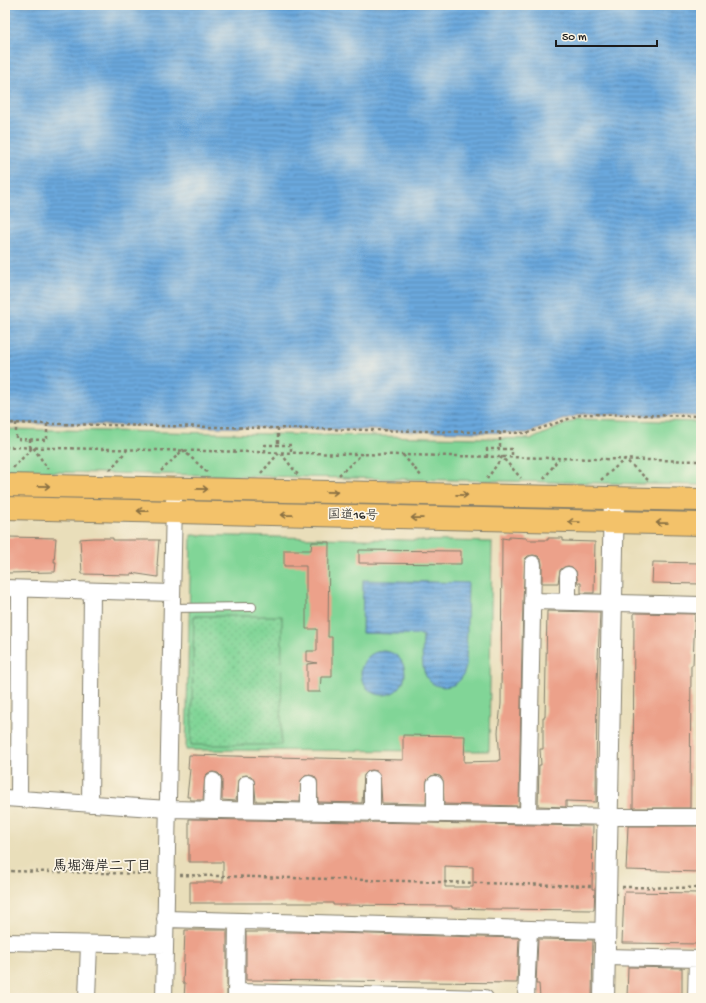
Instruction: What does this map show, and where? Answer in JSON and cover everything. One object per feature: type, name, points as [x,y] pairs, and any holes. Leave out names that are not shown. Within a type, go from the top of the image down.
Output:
[{"type":"highway","name":"国道16号","points":[[9,477],[175,489],[701,500]]},
{"type":"highway","name":"国道16号","points":[[5,508],[701,524]]},
{"type":"street","points":[[164,998],[175,489]]},
{"type":"street","points":[[604,998],[614,498]]},
{"type":"street","points":[[528,815],[533,564]]},
{"type":"street","points":[[568,575],[568,601]]},
{"type":"street","points":[[172,600],[92,591],[12,588],[12,798],[168,809],[212,810],[607,817],[701,817],[701,813]]},
{"type":"street","points":[[90,804],[92,591]]},
{"type":"street","points":[[532,601],[701,605]]},
{"type":"street","points":[[372,779],[372,813]]},
{"type":"street","points":[[212,810],[213,781]]},
{"type":"street","points":[[246,784],[246,810]]},
{"type":"street","points":[[309,784],[309,812]]},
{"type":"street","points":[[435,784],[435,814]]},
{"type":"street","points":[[165,919],[605,932]]},
{"type":"street","points":[[237,921],[236,995],[485,998]]},
{"type":"street","points":[[526,998],[529,929]]},
{"type":"street","points":[[5,942],[165,945]]},
{"type":"street","points":[[87,998],[89,944]]},
{"type":"street","points":[[604,957],[699,959],[696,998]]},
{"type":"lane","points":[[172,600],[252,607]]},
{"type":"path","points":[[5,423],[527,433],[583,414],[701,416]]},
{"type":"path","points":[[16,423],[16,439],[47,440],[47,423]]},
{"type":"path","points":[[278,428],[278,445]]},
{"type":"path","points":[[500,432],[500,449]]},
{"type":"path","points":[[30,439],[32,448],[48,469]]},
{"type":"path","points":[[265,452],[265,445],[291,445],[291,453]]},
{"type":"path","points":[[5,447],[625,459],[700,462]]},
{"type":"path","points":[[9,477],[32,448]]},
{"type":"path","points":[[110,470],[128,449]]},
{"type":"path","points":[[487,457],[487,449],[512,449],[512,457]]},
{"type":"path","points":[[164,468],[183,450]]},
{"type":"path","points":[[183,450],[204,469]]},
{"type":"path","points":[[260,474],[280,452]]},
{"type":"path","points":[[280,452],[298,474]]},
{"type":"path","points":[[338,475],[362,454]]},
{"type":"path","points":[[403,455],[422,477]]},
{"type":"path","points":[[487,478],[502,457]]},
{"type":"path","points":[[502,457],[521,478]]},
{"type":"path","points":[[544,479],[559,458]]},
{"type":"path","points":[[602,480],[625,459]]},
{"type":"path","points":[[625,459],[649,481]]},
{"type":"path","points":[[5,871],[701,888]]},
{"type":"green space","points":[[577,419],[701,422],[701,485],[5,471],[5,429],[532,439]]},
{"type":"green space","points":[[191,535],[492,542],[489,751],[186,750]]},
{"type":"green space","points":[[194,616],[282,616],[281,745],[191,745]]},
{"type":"water","points":[[5,5],[701,5],[701,416],[583,414],[527,433],[5,423]]},
{"type":"water","points":[[363,580],[468,583],[466,665],[460,680],[447,687],[442,687],[433,684],[429,680],[423,666],[423,635],[362,633]]},
{"type":"water","points":[[383,651],[395,655],[401,661],[405,673],[401,685],[395,691],[383,695],[371,691],[365,685],[361,673],[365,661],[371,655]]},
{"type":"building","points":[[7,537],[56,538],[54,562],[56,562],[55,572],[7,573],[7,569],[5,569]]},
{"type":"building","points":[[509,537],[527,538],[527,540],[563,538],[563,541],[595,542],[594,593],[581,593],[581,583],[578,583],[576,571],[572,567],[568,566],[560,570],[558,583],[542,583],[541,559],[538,556],[533,555],[528,556],[525,559],[519,806],[444,804],[443,780],[440,776],[435,775],[431,776],[427,780],[426,804],[382,803],[380,775],[377,771],[372,770],[368,771],[364,775],[362,803],[318,802],[317,780],[314,776],[309,775],[305,776],[301,780],[300,802],[256,801],[254,780],[251,776],[246,775],[242,776],[238,780],[236,801],[222,800],[222,777],[218,773],[213,772],[208,773],[205,776],[203,800],[190,800],[190,797],[187,797],[190,769],[188,769],[189,755],[403,760],[403,735],[465,736],[464,762],[500,760],[498,732],[501,704],[502,538],[509,539]]},
{"type":"building","points":[[113,538],[113,540],[159,540],[157,566],[158,577],[131,573],[131,575],[82,574],[80,539]]},
{"type":"building","points":[[312,542],[329,542],[328,637],[332,637],[332,677],[321,677],[320,692],[307,692],[307,664],[317,663],[307,661],[307,651],[317,651],[317,629],[306,629],[306,566],[284,566],[284,550],[311,550]]},
{"type":"building","points":[[359,550],[461,551],[461,564],[359,563]]},
{"type":"building","points":[[653,562],[701,563],[701,584],[652,583]]},
{"type":"building","points":[[547,611],[600,612],[597,681],[596,802],[566,801],[566,807],[538,806],[539,765],[541,765],[540,749],[543,749],[543,717],[545,717]]},
{"type":"building","points":[[634,613],[695,614],[693,665],[691,665],[690,808],[633,808]]},
{"type":"building","points":[[189,819],[593,826],[592,889],[595,889],[594,910],[452,908],[452,906],[333,905],[333,903],[190,903],[190,882],[223,882],[223,862],[189,862]],"holes":[[[445,866],[473,867],[473,887],[445,887]]]},
{"type":"building","points":[[628,826],[701,826],[701,872],[626,870]]},
{"type":"building","points":[[624,892],[701,893],[701,944],[622,943]]},
{"type":"building","points":[[185,930],[227,930],[227,998],[184,998],[185,983],[183,983]]},
{"type":"building","points":[[246,932],[519,938],[517,983],[246,980]]},
{"type":"building","points":[[538,939],[593,940],[592,998],[540,998],[539,984],[536,984]]},
{"type":"building","points":[[628,967],[682,968],[682,998],[627,998]]},
{"type":"district","name":"馬堀海岸二丁目","points":[[102,867]]}]
